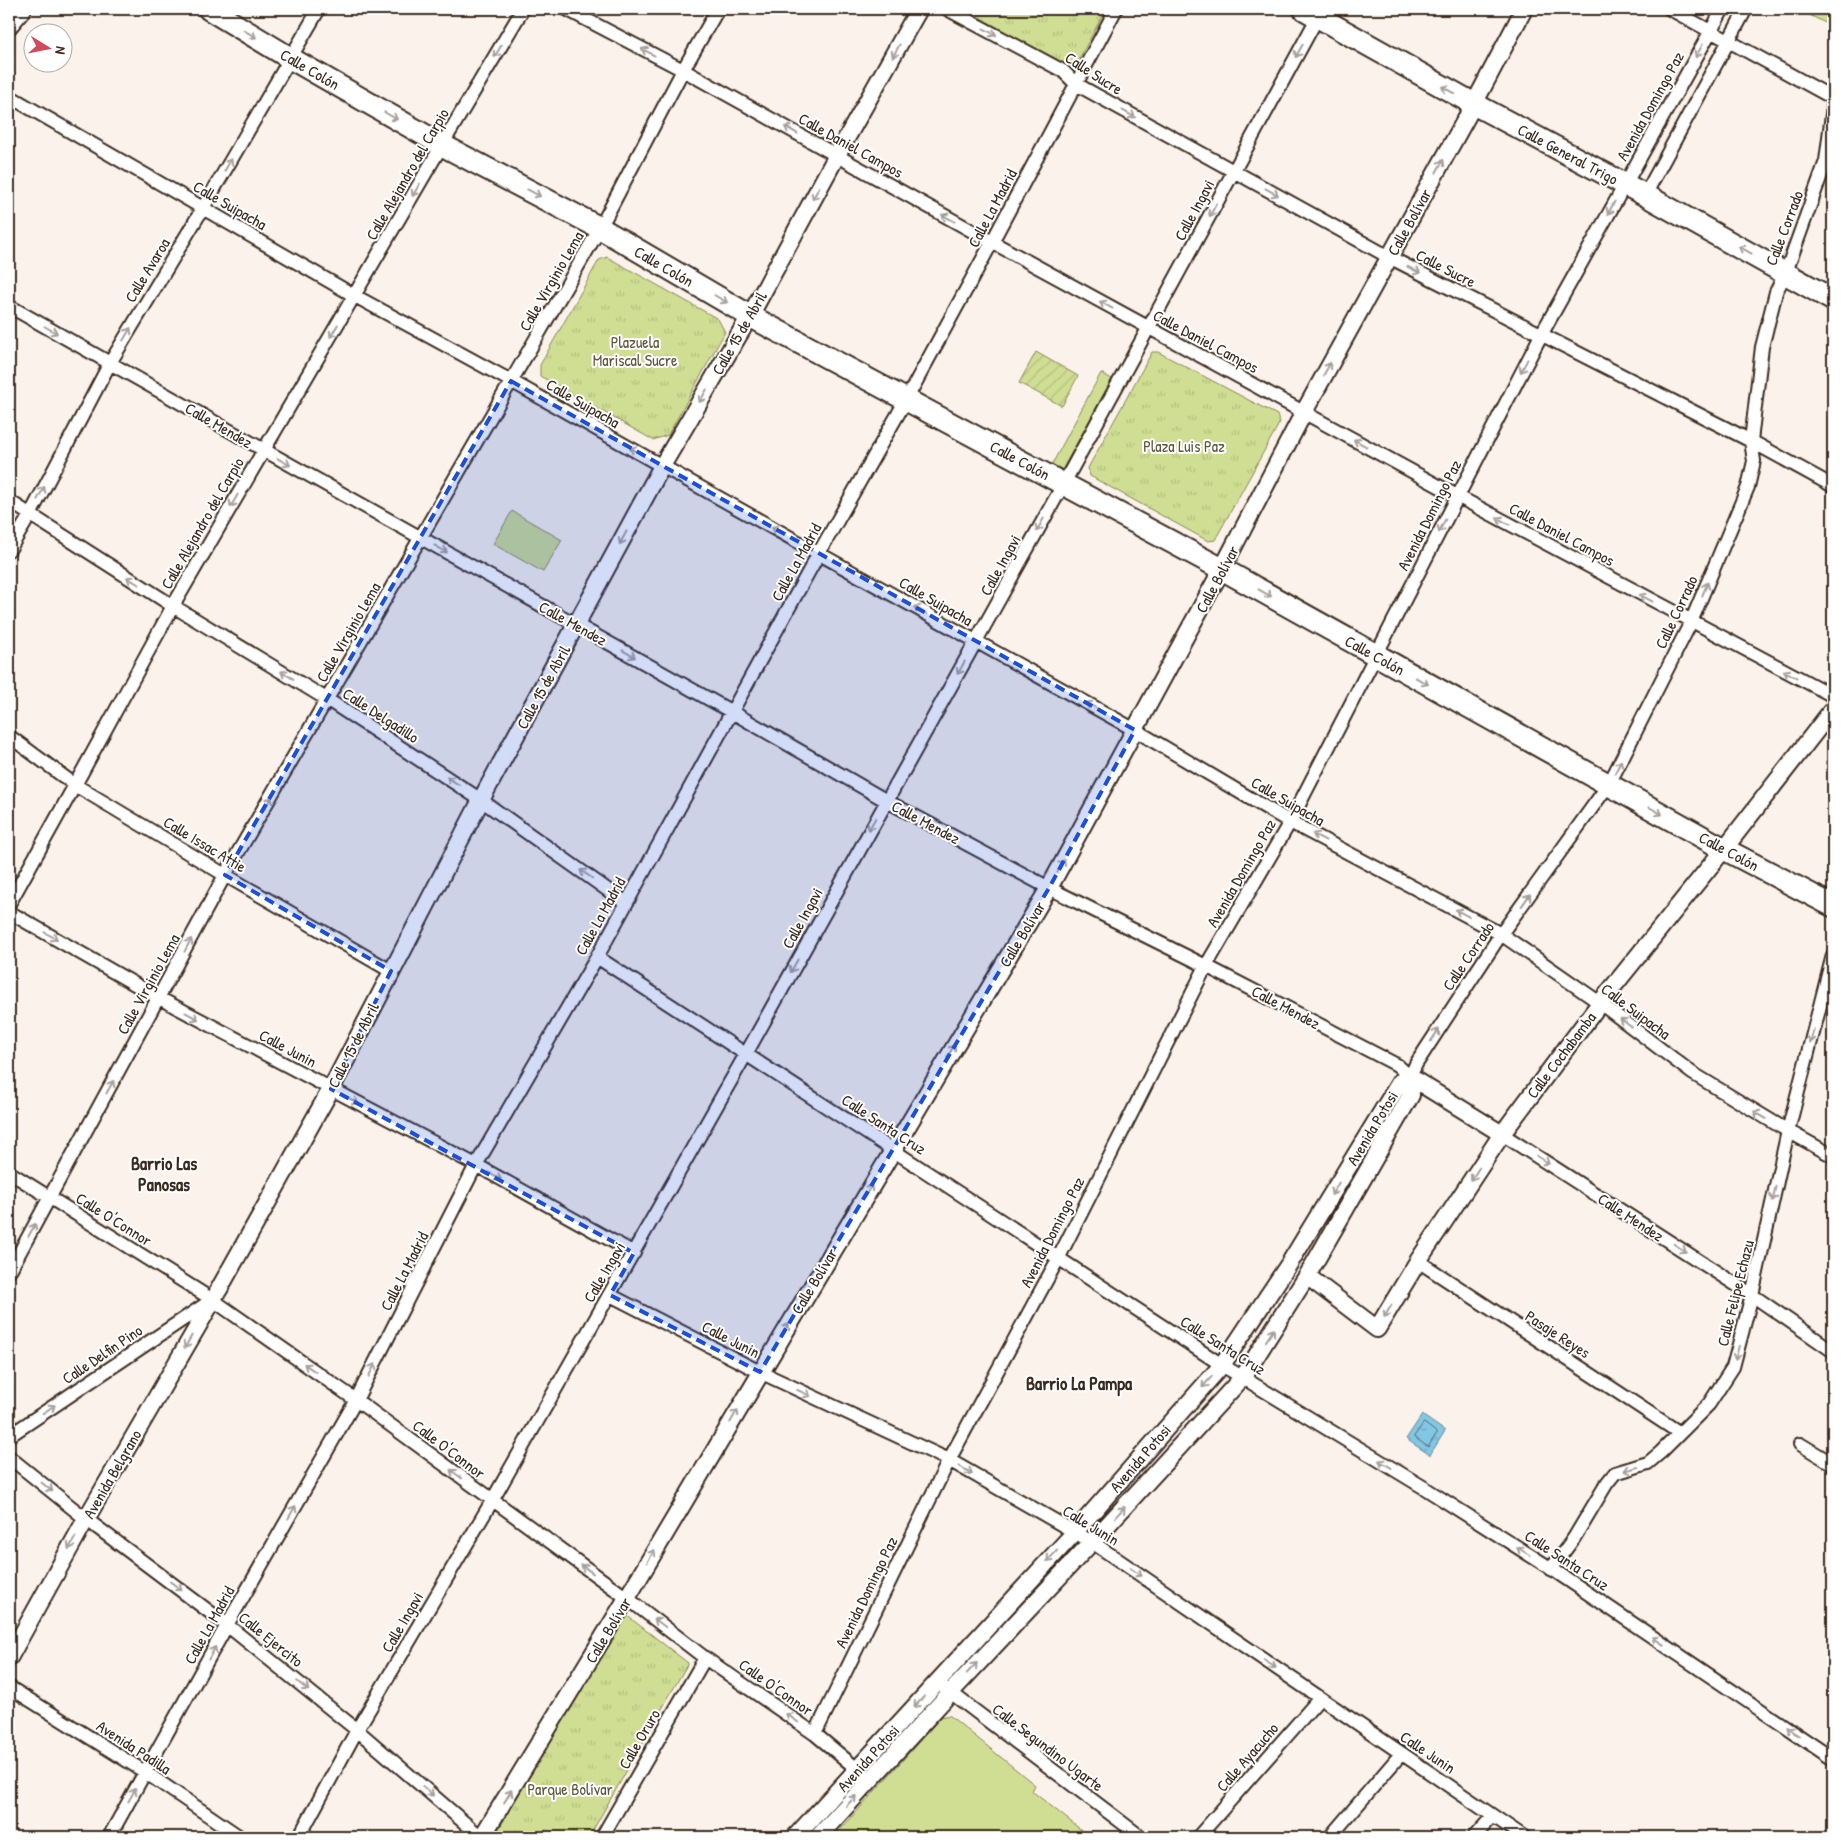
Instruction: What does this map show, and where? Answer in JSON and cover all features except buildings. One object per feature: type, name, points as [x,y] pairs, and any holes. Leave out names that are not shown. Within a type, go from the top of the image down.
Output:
[{"type":"main road","name":"Calle Colón","points":[[208,9],[442,145],[600,228],[750,316],[1222,569],[1724,849],[1833,906]]},
{"type":"main road","name":"Calle General Trigo","points":[[1315,11],[1474,104],[1645,195],[1786,272],[1833,300]]},
{"type":"street","points":[[9,26],[23,9]]},
{"type":"street","name":"Calle Avaroa","points":[[9,550],[30,515],[110,363],[319,9]]},
{"type":"street","name":"Calle Alejandro del Carpio","points":[[9,904],[173,606],[523,9]]},
{"type":"street","name":"Calle Daniel Campos","points":[[566,9],[682,70],[1457,496],[1833,696]]},
{"type":"street","name":"Calle Virginio Lema","points":[[9,1272],[226,875],[600,228],[682,70],[718,9]]},
{"type":"street","name":"Calle 15 de Abril","points":[[215,1295],[331,1089],[481,800],[662,466],[750,316],[837,155],[920,9]]},
{"type":"street","name":"Calle Sucre","points":[[947,9],[1063,71],[1076,84],[1389,257],[1751,442],[1833,486]]},
{"type":"street","name":"Calle La Madrid","points":[[109,1837],[227,1624],[356,1400],[476,1165],[597,958],[819,553],[906,400],[1116,9]]},
{"type":"street","name":"Calle Bolívar","points":[[482,1837],[627,1598],[892,1149],[1049,888],[1222,569],[1304,412],[1474,104],[1524,9]]},
{"type":"street","points":[[1670,9],[1833,98]]},
{"type":"street","name":"Avenida Domingo Paz","points":[[815,1734],[949,1460],[1058,1258],[1206,966],[1290,822],[1541,334],[1723,9]]},
{"type":"street","points":[[1645,195],[1746,9]]},
{"type":"street","name":"Calle Ingavi","points":[[299,1837],[357,1730],[492,1501],[634,1253],[976,642],[1234,171],[1315,11]]},
{"type":"street","name":"Calle Suipacha","points":[[9,96],[355,296],[511,380],[1135,730],[1290,822],[1501,934],[1600,1003],[1692,1073],[1833,1156]]},
{"type":"street","name":"Calle Corrado","points":[[1410,1077],[1416,1064],[1501,934],[1609,784],[1691,622],[1748,487],[1754,461],[1751,442],[1762,347],[1776,292],[1786,272],[1830,162],[1833,106]]},
{"type":"street","name":"Calle Mendez","points":[[9,306],[886,800],[1049,888],[1206,966],[1397,1065],[1410,1077],[1752,1295],[1833,1352]]},
{"type":"street","name":"Calle Delgadillo","points":[[9,501],[173,606],[328,700],[481,800],[626,903]]},
{"type":"street","name":"Calle Cochabamba","points":[[1289,1264],[1377,1329],[1418,1261],[1502,1134],[1600,1003],[1724,849],[1833,709]]},
{"type":"street","name":"Calle Issac Attie","points":[[9,736],[75,785],[391,971]]},
{"type":"street","name":"Calle Junin","points":[[9,912],[159,998],[476,1165],[634,1253]]},
{"type":"street","name":"Calle Felipe Echazu","points":[[1551,1569],[1574,1538],[1606,1483],[1615,1473],[1648,1463],[1709,1404],[1733,1366],[1752,1295],[1788,1131],[1833,955]]},
{"type":"street","name":"Calle Santa Cruz","points":[[597,958],[1222,1365],[1423,1487],[1551,1569],[1833,1759]]},
{"type":"street","name":"Avenida Potosi","points":[[795,1837],[1074,1533],[1222,1365],[1289,1264],[1400,1082],[1410,1077],[1411,1096],[1307,1276],[1243,1377],[818,1837]]},
{"type":"street","name":"Calle O'Connor","points":[[9,1172],[215,1295],[492,1501],[627,1598],[705,1658],[815,1734],[870,1781]]},
{"type":"street","name":"Pasaje Reyes","points":[[1418,1261],[1680,1433]]},
{"type":"street","name":"Calle Delfin Pino","points":[[9,1436],[215,1295]]},
{"type":"street","name":"Avenida Belgrano","points":[[9,1658],[86,1519],[215,1295]]},
{"type":"street","name":"Calle Junin","points":[[610,1295],[760,1372],[949,1460],[1092,1542],[1524,1837]]},
{"type":"street","points":[[1800,1444],[1833,1464]]},
{"type":"street","name":"Calle Ejercito","points":[[9,1457],[86,1519],[227,1624],[357,1730],[482,1837]]},
{"type":"street","name":"Calle Oruro","points":[[602,1837],[705,1658]]},
{"type":"street","name":"Calle Segundino Ugarte","points":[[937,1682],[1141,1837]]},
{"type":"street","name":"Avenida Padilla","points":[[9,1687],[145,1772],[240,1837]]},
{"type":"street","name":"Calle Ayacucho","points":[[1198,1837],[1320,1698]]},
{"type":"street","points":[[1330,1837],[1401,1754]]},
{"type":"street","points":[[1474,1837],[1493,1816]]},
{"type":"highlighted area","points":[[511,381],[1135,730],[1049,888],[760,1372],[610,1295],[634,1253],[331,1089],[391,971],[225,875]]},
{"type":"green space","points":[[964,9],[1106,9],[1079,59],[1071,65],[1064,65]]},
{"type":"green space","points":[[1798,9],[1833,9],[1833,27]]},
{"type":"green space","name":"Plazuela Mariscal Sucre","points":[[607,257],[718,319],[725,332],[668,435],[653,440],[540,376],[540,365],[599,260]]},
{"type":"green space","points":[[1036,352],[1078,376],[1062,406],[1019,383]]},
{"type":"green space","name":"Plaza Luis Paz","points":[[1152,352],[1158,352],[1277,415],[1280,422],[1215,540],[1208,541],[1090,476],[1088,468]]},
{"type":"green space","points":[[1101,373],[1112,379],[1062,470],[1057,472],[1050,468]]},
{"type":"green space","points":[[512,511],[562,540],[543,572],[493,544]]},
{"type":"green space","name":"Parque Bolívar","points":[[625,1614],[688,1663],[589,1837],[494,1837]]},
{"type":"green space","points":[[949,1715],[1035,1785],[1032,1791],[1090,1837],[834,1837],[941,1717]]},
{"type":"water","points":[[1422,1415],[1445,1431],[1430,1455],[1406,1439]]},
{"type":"district","name":"Barrio Las Panosas","points":[[164,1174]]},
{"type":"district","name":"Barrio La Pampa","points":[[1079,1384]]}]
